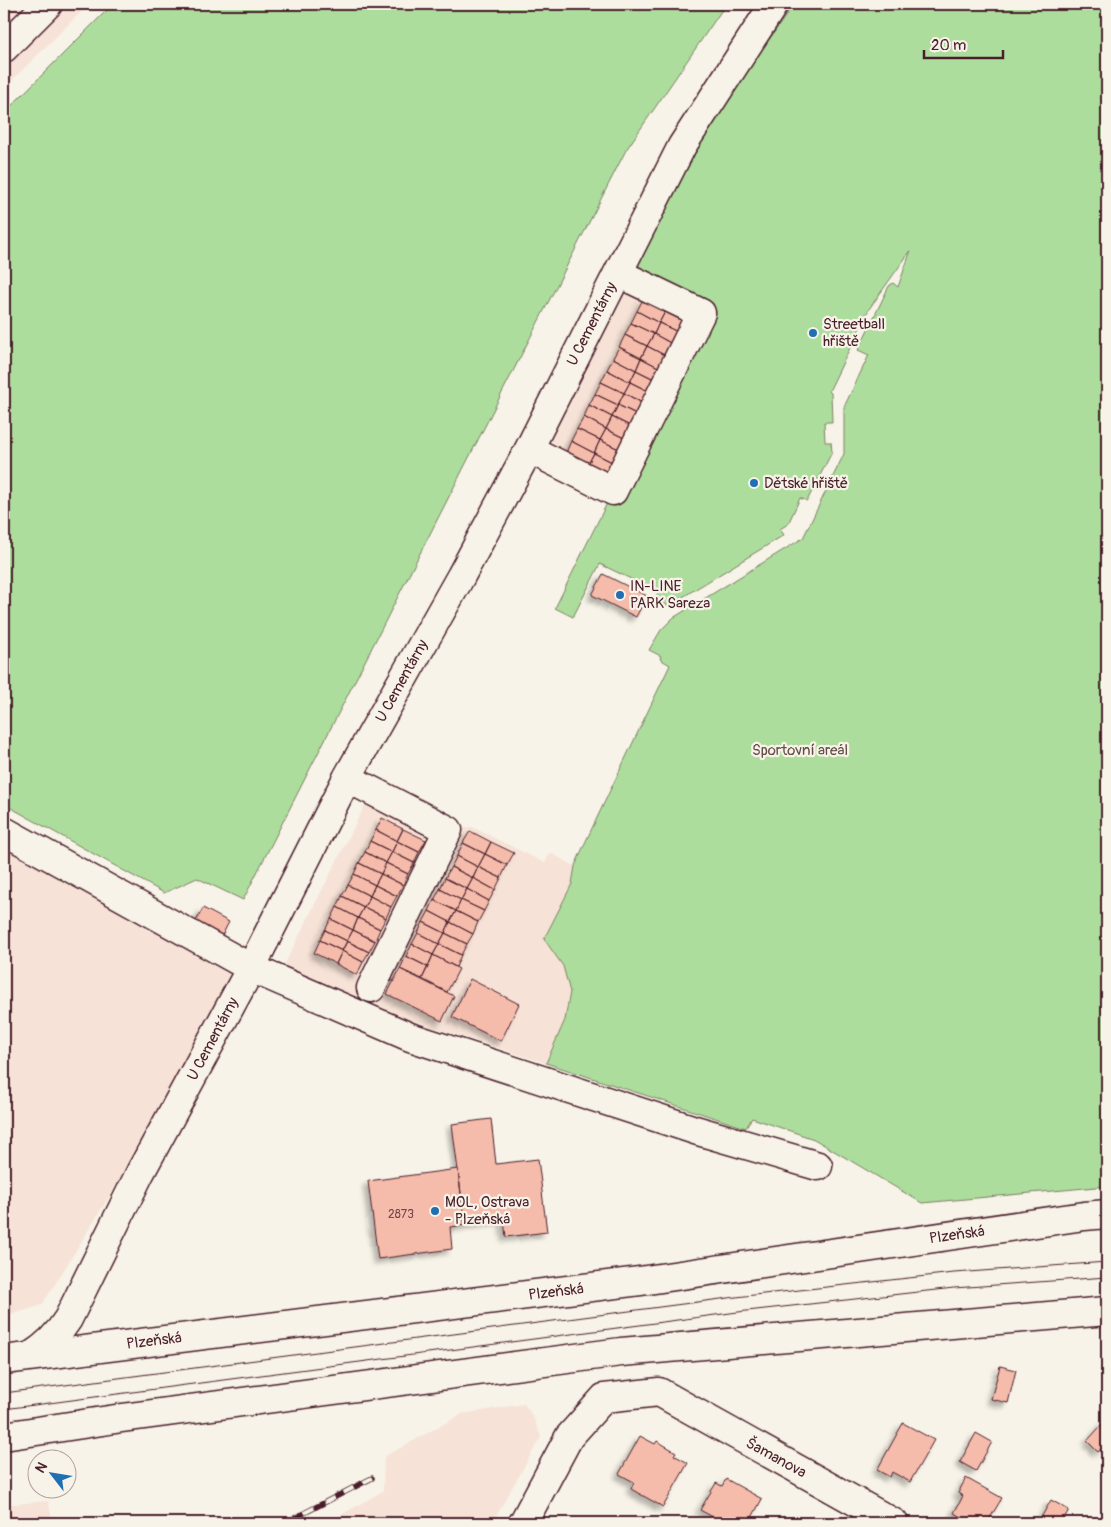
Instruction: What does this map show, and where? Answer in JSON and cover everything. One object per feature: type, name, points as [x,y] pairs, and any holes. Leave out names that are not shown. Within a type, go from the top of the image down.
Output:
[{"type":"street","points":[[4,48],[48,4]]},
{"type":"street","name":"U Cementárny","points":[[31,1356],[51,1342],[64,1325],[140,1173],[251,968],[347,778],[461,576],[529,449],[682,146],[774,4]]},
{"type":"street","points":[[529,449],[613,491],[701,313],[618,272]]},
{"type":"street","points":[[347,778],[448,830],[371,988]]},
{"type":"street","points":[[4,831],[251,968],[410,1037],[695,1130],[818,1166]]},
{"type":"street","name":"Plzeňská","points":[[4,1360],[640,1281],[1107,1214]]},
{"type":"street","points":[[4,1436],[122,1418],[621,1352],[1107,1311]]},
{"type":"street","name":"Šamanova","points":[[523,1523],[569,1437],[604,1398],[659,1392],[894,1523]]},
{"type":"shaded area","points":[[4,4],[89,4],[4,88]]},
{"type":"shaded area","points":[[633,266],[712,305],[623,484],[529,449]]},
{"type":"shaded area","points":[[366,803],[448,830],[472,827],[545,863],[550,853],[575,866],[572,884],[544,939],[563,966],[570,992],[565,1020],[546,1063],[396,1016],[282,970]]},
{"type":"shaded area","points":[[4,823],[251,968],[42,1305],[4,1317]]},
{"type":"shaded area","points":[[524,1404],[533,1417],[541,1437],[492,1523],[327,1523],[383,1491],[384,1457],[462,1414]]},
{"type":"shaded area","points":[[48,1501],[53,1523],[4,1523],[4,1505]]},
{"type":"green space","points":[[113,4],[726,4],[626,150],[243,900],[197,878],[164,893],[4,804],[4,113]]},
{"type":"green space","name":"Sportovní areál","points":[[794,4],[1107,4],[1107,1186],[922,1203],[814,1139],[752,1118],[746,1128],[546,1063],[565,1020],[570,992],[563,966],[544,939],[572,884],[575,866],[585,843],[670,665],[660,659],[661,656],[649,650],[661,630],[673,618],[803,538],[844,454],[844,407],[869,355],[858,350],[889,286],[893,283],[898,287],[911,250],[869,309],[829,391],[831,393],[832,422],[824,422],[825,442],[831,442],[832,452],[807,501],[800,498],[788,524],[780,529],[784,535],[668,606],[655,600],[658,592],[600,564],[573,617],[555,608],[613,491],[667,397],[712,305],[633,266],[689,154]]},
{"type":"building","points":[[643,299],[666,310],[659,323],[637,311]]},
{"type":"building","points":[[666,310],[688,321],[682,334],[659,323]]},
{"type":"building","points":[[637,311],[659,323],[654,334],[631,323]]},
{"type":"building","points":[[631,323],[654,334],[647,346],[625,335]]},
{"type":"building","points":[[659,323],[682,334],[676,346],[654,334]]},
{"type":"building","points":[[654,334],[676,346],[670,358],[647,346]]},
{"type":"building","points":[[625,335],[647,346],[641,358],[619,347]]},
{"type":"building","points":[[647,346],[670,358],[664,370],[641,358]]},
{"type":"building","points":[[619,347],[641,358],[636,370],[613,358]]},
{"type":"building","points":[[613,358],[636,370],[630,382],[607,370]]},
{"type":"building","points":[[641,358],[664,370],[658,381],[636,370]]},
{"type":"building","points":[[607,370],[630,382],[624,393],[601,382]]},
{"type":"building","points":[[636,370],[658,381],[652,393],[630,382]]},
{"type":"building","points":[[601,382],[624,393],[618,405],[595,394]]},
{"type":"building","points":[[630,382],[652,393],[646,405],[624,393]]},
{"type":"building","points":[[624,393],[646,405],[640,416],[618,405]]},
{"type":"building","points":[[595,394],[618,405],[612,417],[589,405]]},
{"type":"building","points":[[589,405],[612,417],[606,429],[584,417]]},
{"type":"building","points":[[618,405],[640,416],[634,428],[612,417]]},
{"type":"building","points":[[584,417],[606,429],[600,440],[577,429]]},
{"type":"building","points":[[612,417],[634,428],[628,440],[606,429]]},
{"type":"building","points":[[577,429],[600,440],[594,453],[571,441]]},
{"type":"building","points":[[606,429],[628,440],[623,451],[600,440]]},
{"type":"building","points":[[600,440],[623,451],[616,464],[594,453]]},
{"type":"building","points":[[571,441],[594,453],[587,466],[565,455]]},
{"type":"building","points":[[594,453],[616,464],[610,478],[587,466]]},
{"type":"building","name":"IN-LINE PARK Sareza","points":[[603,574],[647,596],[636,617],[592,595]]},
{"type":"building","points":[[382,818],[403,829],[397,841],[376,830]]},
{"type":"building","points":[[403,829],[426,840],[419,852],[397,841]]},
{"type":"building","points":[[376,830],[397,841],[392,852],[370,841]]},
{"type":"building","points":[[470,831],[491,842],[485,854],[463,843]]},
{"type":"building","points":[[370,841],[392,852],[386,863],[365,852]]},
{"type":"building","points":[[397,841],[419,852],[414,863],[392,852]]},
{"type":"building","points":[[491,842],[514,853],[507,865],[485,854]]},
{"type":"building","points":[[463,843],[485,854],[478,867],[457,856]]},
{"type":"building","points":[[365,852],[386,863],[381,874],[359,863]]},
{"type":"building","points":[[392,852],[414,863],[408,874],[386,863]]},
{"type":"building","points":[[485,854],[507,865],[501,878],[478,867]]},
{"type":"building","points":[[457,856],[478,867],[473,878],[451,867]]},
{"type":"building","points":[[359,863],[381,874],[375,885],[354,874]]},
{"type":"building","points":[[386,863],[408,874],[403,885],[381,874]]},
{"type":"building","points":[[451,867],[473,878],[467,889],[445,878]]},
{"type":"building","points":[[478,867],[501,878],[495,890],[473,878]]},
{"type":"building","points":[[354,874],[375,885],[370,896],[348,885]]},
{"type":"building","points":[[381,874],[403,885],[397,896],[375,885]]},
{"type":"building","points":[[445,878],[467,889],[461,900],[440,889]]},
{"type":"building","points":[[473,878],[495,890],[489,901],[467,889]]},
{"type":"building","points":[[348,885],[370,896],[364,907],[342,896]]},
{"type":"building","points":[[375,885],[397,896],[391,907],[370,896]]},
{"type":"building","points":[[440,889],[461,900],[456,911],[434,900]]},
{"type":"building","points":[[467,889],[489,901],[484,911],[461,900]]},
{"type":"building","points":[[342,896],[364,907],[358,918],[337,907]]},
{"type":"building","points":[[370,896],[391,907],[386,918],[364,907]]},
{"type":"building","points":[[434,900],[456,911],[450,922],[429,911]]},
{"type":"building","points":[[461,900],[484,911],[478,922],[456,911]]},
{"type":"building","points":[[337,907],[358,918],[353,930],[331,919]]},
{"type":"building","points":[[364,907],[386,918],[380,929],[358,918]]},
{"type":"building","points":[[203,908],[229,922],[218,943],[192,929]]},
{"type":"building","points":[[429,911],[450,922],[445,933],[423,922]]},
{"type":"building","points":[[456,911],[478,922],[473,934],[450,922]]},
{"type":"building","points":[[358,918],[380,929],[375,941],[353,930]]},
{"type":"building","points":[[331,919],[353,930],[347,941],[325,930]]},
{"type":"building","points":[[423,922],[445,933],[439,944],[418,933]]},
{"type":"building","points":[[450,922],[473,934],[467,944],[445,933]]},
{"type":"building","points":[[325,930],[347,941],[342,951],[320,940]]},
{"type":"building","points":[[353,930],[375,941],[369,952],[347,941]]},
{"type":"building","points":[[418,933],[439,944],[433,955],[412,944]]},
{"type":"building","points":[[445,933],[467,944],[461,955],[439,944]]},
{"type":"building","points":[[320,940],[342,951],[336,964],[314,953]]},
{"type":"building","points":[[347,941],[369,952],[363,962],[342,951]]},
{"type":"building","points":[[412,944],[433,955],[428,967],[406,956]]},
{"type":"building","points":[[439,944],[461,955],[456,967],[433,955]]},
{"type":"building","points":[[342,951],[363,962],[357,975],[336,964]]},
{"type":"building","points":[[433,955],[459,969],[447,992],[422,979]]},
{"type":"building","points":[[406,956],[428,967],[422,979],[400,969]]},
{"type":"building","points":[[400,969],[454,996],[442,1021],[387,994]]},
{"type":"building","points":[[470,979],[519,1004],[501,1041],[452,1017]]},
{"type":"building","points":[[491,1119],[496,1164],[538,1159],[547,1232],[506,1237],[504,1220],[465,1225],[452,1124]]},
{"type":"building","points":[[458,1169],[465,1225],[450,1227],[452,1249],[378,1259],[368,1181]]},
{"type":"building","points":[[1000,1366],[1016,1370],[1008,1403],[991,1399]]},
{"type":"building","points":[[1107,1419],[1107,1442],[1098,1452],[1087,1441]]},
{"type":"building","points":[[903,1423],[934,1440],[910,1482],[892,1472],[890,1477],[877,1470]]},
{"type":"building","points":[[976,1433],[992,1442],[976,1471],[960,1462]]},
{"type":"building","points":[[640,1436],[655,1444],[657,1441],[676,1452],[674,1455],[688,1463],[663,1507],[631,1489],[634,1482],[619,1474]]},
{"type":"building","points":[[966,1478],[1002,1498],[987,1523],[972,1523],[954,1513],[963,1496],[958,1493]]},
{"type":"building","points":[[726,1479],[762,1499],[749,1523],[724,1523],[700,1510],[716,1483],[722,1486]]},
{"type":"building","points":[[1051,1500],[1069,1510],[1061,1523],[1038,1523]]},
{"type":"building","points":[[793,1517],[805,1523],[789,1523]]},
{"type":"tram line","points":[[4,1393],[736,1297],[954,1273],[1107,1262]]},
{"type":"tram line","points":[[4,1409],[738,1312],[954,1288],[1107,1277]]},
{"type":"railway","points":[[285,1523],[372,1478]]},
{"type":"place","name":"Streetball hřiště","points":[[813,333]]},
{"type":"place","name":"Dětské hřiště","points":[[754,483]]},
{"type":"place","name":"IN-LINE PARK Sareza","points":[[620,595]]},
{"type":"place","name":"MOL, Ostrava - Plzeňská","points":[[435,1211]]}]
